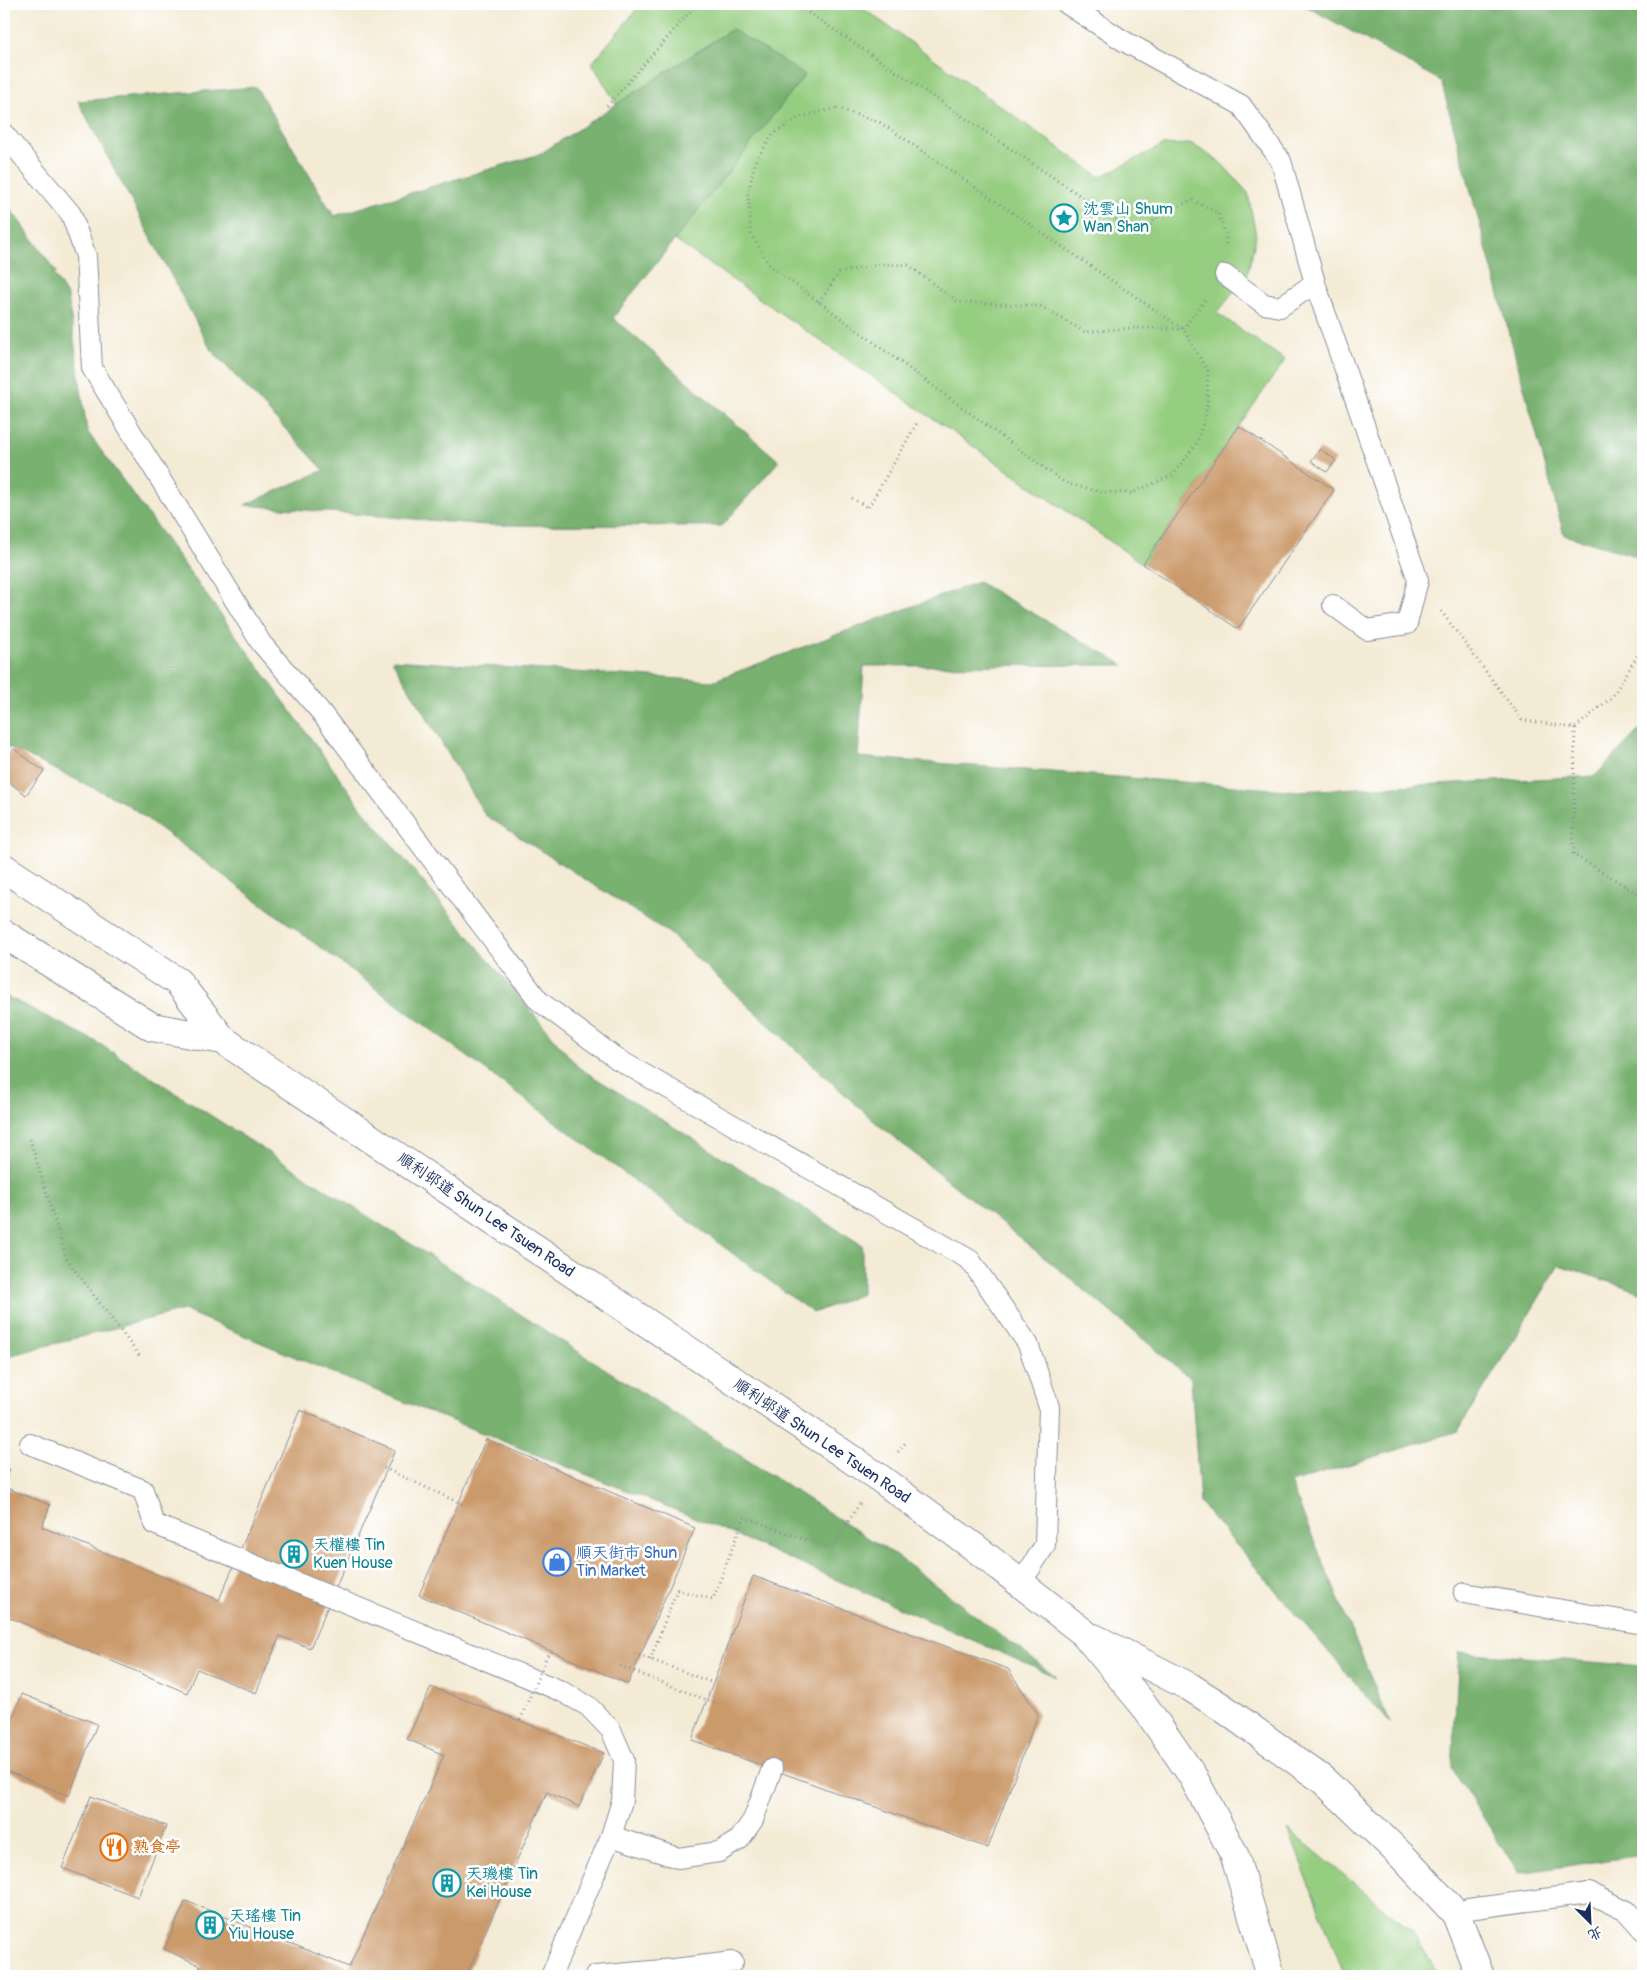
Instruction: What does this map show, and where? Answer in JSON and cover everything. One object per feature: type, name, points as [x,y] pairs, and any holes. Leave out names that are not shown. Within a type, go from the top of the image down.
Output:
[{"type":"main road","name":"順利邨道 Shun Lee Tsuen Road","points":[[6,868],[178,982],[223,1040],[878,1477],[1084,1633],[1142,1704],[1196,1784],[1234,1854],[1271,1976]]},
{"type":"main road","name":"順利邨道 Shun Lee Tsuen Road","points":[[4,934],[152,1027],[223,1040]]},
{"type":"main road","points":[[1084,1633],[1190,1687],[1223,1708],[1323,1780],[1404,1858],[1456,1914],[1480,1976]]},
{"type":"lane","points":[[1066,4],[1122,40],[1241,105],[1281,161],[1315,282],[1418,580],[1407,624],[1366,630],[1333,605]]},
{"type":"lane","points":[[4,134],[71,214],[86,256],[92,368],[261,643],[320,710],[539,1002],[617,1059],[970,1260],[1028,1344],[1049,1406],[1045,1545],[1020,1583]]},
{"type":"lane","points":[[1226,275],[1264,304],[1280,307],[1315,282]]},
{"type":"lane","points":[[30,1444],[144,1490],[154,1524],[561,1691],[588,1706],[611,1730],[624,1760],[622,1800],[611,1836],[551,1976]]},
{"type":"lane","points":[[1464,1593],[1643,1624]]},
{"type":"lane","points":[[611,1836],[678,1858],[719,1852],[739,1840],[753,1820],[772,1769]]},
{"type":"lane","points":[[1456,1914],[1468,1909],[1589,1893],[1626,1911],[1643,1930]]},
{"type":"lane","points":[[595,1976],[733,1962]]},
{"type":"path","points":[[607,106],[697,4]]},
{"type":"path","points":[[796,4],[1140,236],[1159,215],[1192,200],[1218,213],[1226,235],[1226,275],[1183,330]]},
{"type":"path","points":[[837,108],[881,123],[1183,330],[1208,371],[1207,409],[1197,443],[1173,475],[1132,493],[1102,492],[1065,482],[770,266],[751,234],[748,194],[755,161],[774,133],[800,117],[837,108]]},
{"type":"path","points":[[819,302],[839,273],[878,264],[908,265],[958,302],[1040,306],[1085,332],[1131,328],[1183,330]]},
{"type":"path","points":[[852,498],[868,508],[917,423]]},
{"type":"path","points":[[1418,580],[1522,720],[1575,728],[1612,697],[1638,655],[1643,660]]},
{"type":"path","points":[[1575,728],[1573,854],[1643,897]]},
{"type":"path","points":[[30,1139],[66,1258],[141,1358]]},
{"type":"path","points":[[384,1468],[464,1505]]},
{"type":"path","points":[[650,1660],[677,1590],[713,1599],[744,1517],[831,1550],[854,1511]]},
{"type":"path","points":[[520,1720],[549,1651]]},
{"type":"path","points":[[634,1654],[710,1682]]},
{"type":"path","points":[[620,1666],[717,1704]]},
{"type":"green space","points":[[641,4],[857,4],[1100,177],[1163,145],[1192,144],[1221,163],[1248,193],[1256,236],[1247,276],[1217,313],[1285,360],[1143,564],[656,227],[640,144],[592,63]]},
{"type":"green space","points":[[1302,4],[1643,4],[1643,558],[1564,535],[1441,81]]},
{"type":"green space","points":[[732,29],[805,75],[613,318],[779,461],[722,526],[487,525],[245,505],[324,470],[211,350],[78,101],[256,87],[334,216],[540,154]]},
{"type":"green space","points":[[4,200],[57,273],[53,273],[68,297],[87,431],[363,810],[578,1067],[862,1245],[862,1294],[813,1313],[127,804],[4,745]]},
{"type":"green space","points":[[978,582],[1124,665],[864,666],[858,757],[1298,791],[1595,776],[1643,726],[1643,1293],[1559,1265],[1458,1431],[1290,1483],[1390,1723],[1200,1503],[1191,1379],[1071,1279],[876,1123],[669,933],[485,815],[392,660],[712,681]]},
{"type":"green space","points":[[4,995],[95,1041],[901,1559],[1056,1677],[708,1523],[357,1383],[183,1310],[4,1357]]},
{"type":"green space","points":[[1459,1652],[1643,1666],[1643,1855],[1519,1873],[1452,1769]]},
{"type":"green space","points":[[1288,1829],[1412,1931],[1440,1976],[1345,1976]]},
{"type":"building","points":[[1239,426],[1334,490],[1238,629],[1143,564]]},
{"type":"building","points":[[1320,449],[1336,460],[1327,472],[1311,461]]},
{"type":"building","points":[[14,749],[44,771],[26,795],[4,778],[4,763]]},
{"type":"building","name":"天權樓 Tin Kuen House","points":[[300,1410],[395,1450],[310,1648],[280,1636],[256,1693],[197,1669],[187,1693],[4,1615],[4,1588],[6,1583],[4,1582],[4,1487],[50,1505],[42,1527],[219,1600]]},
{"type":"building","name":"順天街市 Shun Tin Market","points":[[486,1439],[695,1528],[628,1684],[419,1595]]},
{"type":"building","points":[[4,1467],[10,1469],[4,1487]]},
{"type":"building","points":[[753,1576],[1008,1669],[1038,1714],[988,1848],[692,1740]]},
{"type":"building","name":"天璣樓 Tin Kei House","points":[[431,1687],[604,1753],[579,1807],[547,1792],[466,1976],[197,1976],[201,1966],[164,1949],[186,1901],[349,1967],[444,1755],[407,1739]]},
{"type":"building","points":[[22,1694],[97,1724],[69,1796],[4,1770],[4,1740]]},
{"type":"building","name":"熟食亭","points":[[91,1796],[166,1826],[138,1897],[62,1868]]},
{"type":"place","name":"沈雲山 Shum Wan Shan","points":[[1064,218]]},
{"type":"place","name":"天權樓 Tin Kuen House","points":[[294,1554]]},
{"type":"place","name":"順天街市 Shun Tin Market","points":[[557,1562]]},
{"type":"place","name":"熟食亭","points":[[114,1847]]},
{"type":"place","name":"天璣樓 Tin Kei House","points":[[447,1883]]},
{"type":"place","name":"天瑤樓 Tin Yiu House","points":[[210,1925]]}]
